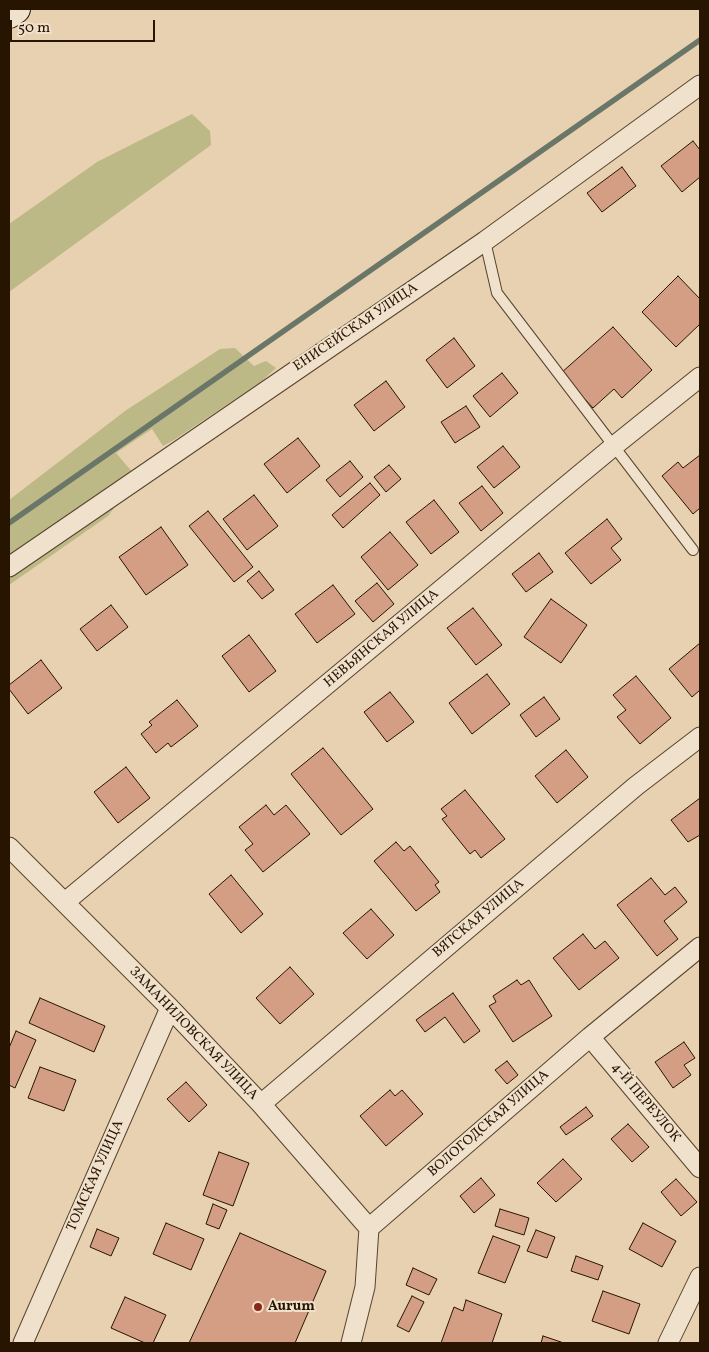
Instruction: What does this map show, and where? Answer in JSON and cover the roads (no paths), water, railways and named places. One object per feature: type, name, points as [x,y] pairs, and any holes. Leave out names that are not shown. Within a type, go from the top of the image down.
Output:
[{"type":"street","points":[[9,14],[16,9]]},
{"type":"street","name":"ЕНИСЕЙСКАЯ УЛИЦА","points":[[9,567],[485,241],[700,85]]},
{"type":"street","name":"НЕВЬЯНСКАЯ УЛИЦА","points":[[65,902],[614,446],[700,377]]},
{"type":"street","name":"ВЯТСКАЯ УЛИЦА","points":[[261,1104],[636,786],[700,737]]},
{"type":"street","name":"ЗАМАНИЛОВСКАЯ УЛИЦА","points":[[9,847],[170,1008],[261,1104],[369,1228]]},
{"type":"street","name":"ВОЛОГОДСКАЯ УЛИЦА","points":[[369,1228],[590,1037],[700,947]]},
{"type":"street","name":"ТОМСКАЯ УЛИЦА","points":[[23,1343],[170,1008]]},
{"type":"street","name":"4-Й ПЕРЕУЛОК","points":[[590,1037],[700,1168]]},
{"type":"street","points":[[351,1343],[365,1287],[369,1228]]},
{"type":"street","points":[[668,1343],[700,1276]]},
{"type":"lane","points":[[485,241],[498,293],[693,550]]},
{"type":"waterway","points":[[9,523],[700,40]]},
{"type":"place","name":"Aurum","points":[[258,1307]]}]
